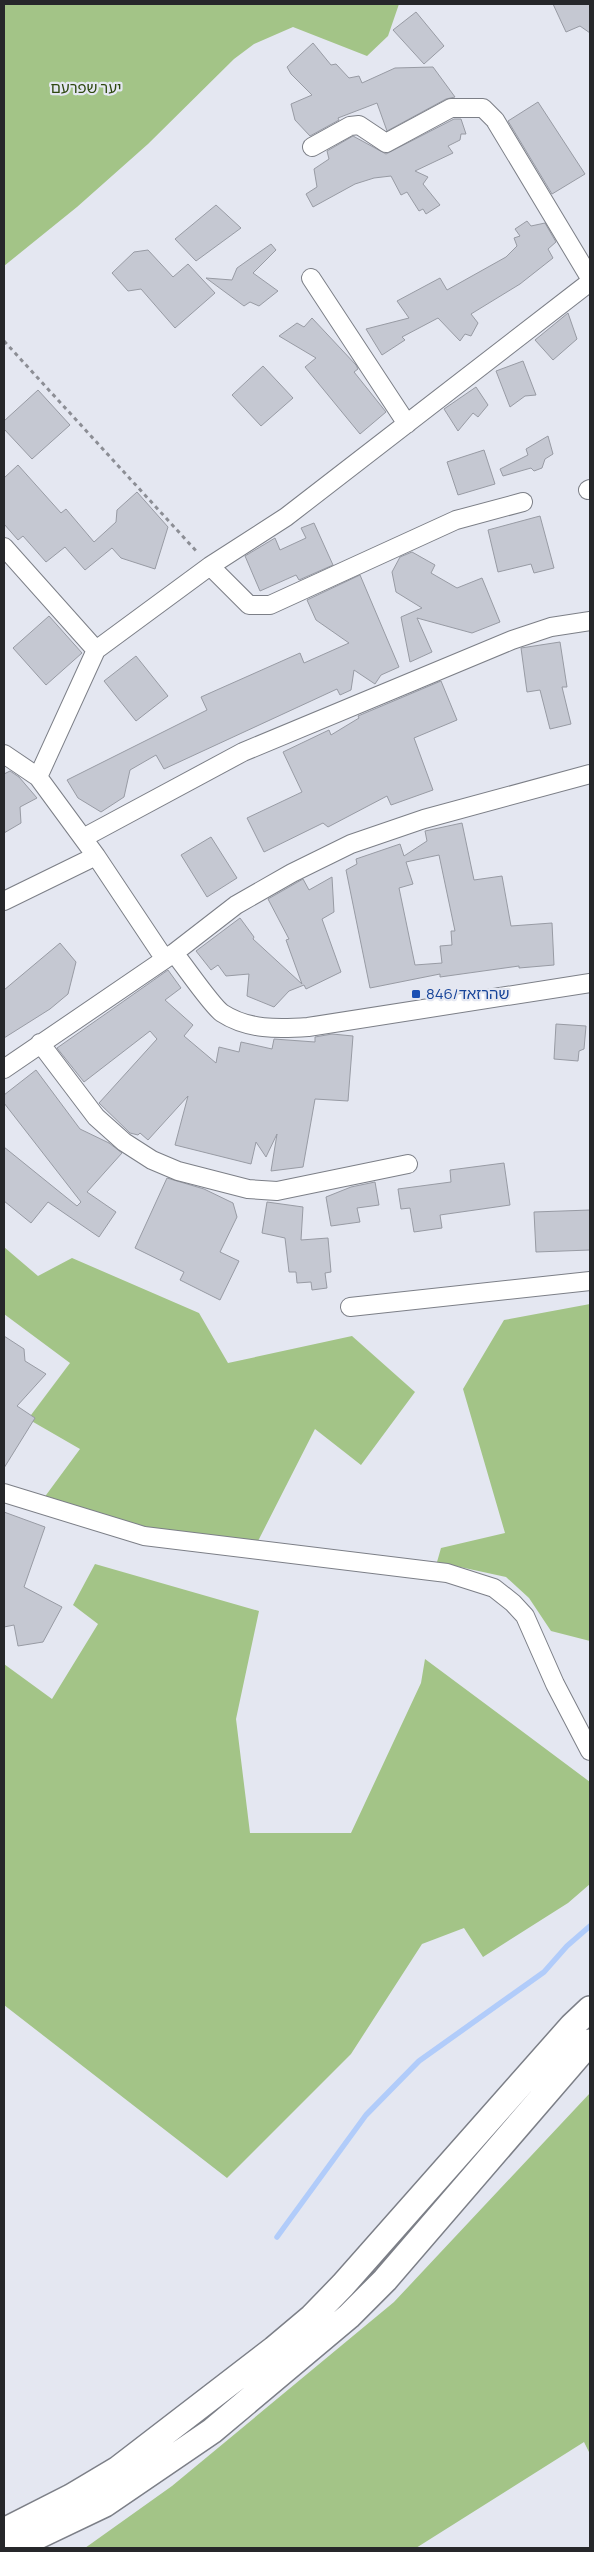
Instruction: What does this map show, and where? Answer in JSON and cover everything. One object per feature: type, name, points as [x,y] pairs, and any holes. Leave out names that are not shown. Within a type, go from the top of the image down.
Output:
[{"type":"main road","points":[[4,2531],[72,2497],[118,2469],[274,2349],[312,2317],[343,2285],[565,2032],[590,2009]]},
{"type":"main road","points":[[13,2548],[105,2504],[157,2470],[212,2431],[349,2316],[385,2280],[590,2042]]},
{"type":"street","points":[[312,148],[350,126],[358,125],[386,143],[451,108],[483,108],[494,120],[590,278]]},
{"type":"street","points":[[311,278],[407,424]]},
{"type":"street","points":[[38,777],[96,650],[210,566],[286,517],[590,282]]},
{"type":"street","points":[[210,566],[249,605],[270,605],[456,520],[523,502]]},
{"type":"street","points":[[4,547],[96,650]]},
{"type":"street","points":[[83,838],[243,752],[512,640],[551,627],[590,621]]},
{"type":"street","points":[[4,754],[38,777],[169,955],[221,1012],[250,1026],[276,1029],[308,1027],[590,983]]},
{"type":"street","points":[[4,1068],[169,955],[236,905],[292,873],[351,844],[495,798],[590,774]]},
{"type":"street","points":[[4,901],[96,856]]},
{"type":"street","points":[[40,1043],[96,1117],[124,1142],[152,1160],[178,1171],[248,1189],[277,1191],[408,1164]]},
{"type":"street","points":[[350,1308],[590,1281]]},
{"type":"street","points":[[4,1493],[144,1536],[447,1573],[494,1588],[513,1603],[524,1616],[555,1684],[590,1751]]},
{"type":"path","points":[[4,341],[210,566]]},
{"type":"green space","name":"יער שפרעם","points":[[4,4],[399,4],[388,36],[367,56],[293,27],[254,44],[234,59],[148,144],[77,207],[4,266]]},
{"type":"green space","points":[[4,1247],[38,1276],[72,1258],[199,1313],[228,1363],[352,1336],[415,1392],[361,1465],[315,1429],[257,1543],[222,1544],[38,1506],[80,1449],[28,1419],[70,1363],[4,1314]]},
{"type":"green space","points":[[590,1304],[590,1641],[551,1631],[529,1598],[506,1577],[437,1562],[441,1548],[505,1533],[463,1389],[504,1320]]},
{"type":"green space","points":[[95,1564],[259,1611],[236,1719],[250,1833],[351,1833],[421,1683],[425,1659],[590,1782],[590,1884],[568,1903],[483,1957],[464,1928],[422,1944],[351,2054],[227,2178],[4,2005],[4,1664],[52,1699],[98,1624],[73,1605]]},
{"type":"green space","points":[[590,2093],[590,2454],[584,2442],[416,2548],[85,2548],[172,2486],[394,2302]]},
{"type":"building","points":[[553,4],[590,4],[590,33],[580,26],[566,32]]},
{"type":"building","points":[[416,12],[444,46],[424,64],[393,30]]},
{"type":"building","points":[[313,43],[331,65],[336,64],[349,78],[359,76],[362,83],[395,68],[433,67],[455,97],[446,99],[387,131],[377,103],[338,118],[339,120],[310,136],[295,120],[291,104],[312,95],[291,74],[287,67]]},
{"type":"building","points":[[538,102],[585,174],[552,194],[508,121]]},
{"type":"building","points":[[454,119],[461,119],[466,134],[461,134],[460,140],[448,146],[453,153],[415,171],[428,177],[423,184],[440,205],[426,214],[423,209],[419,211],[407,192],[401,195],[391,176],[374,178],[355,184],[313,207],[306,194],[317,187],[314,169],[329,159],[327,151],[353,136],[386,154]]},
{"type":"building","points":[[216,205],[241,228],[196,261],[175,239]]},
{"type":"building","points":[[527,221],[531,226],[545,223],[556,242],[548,249],[553,258],[520,284],[471,314],[478,323],[471,336],[465,334],[460,341],[438,318],[402,337],[405,340],[382,355],[366,329],[409,318],[397,301],[440,278],[447,290],[506,257],[517,246],[514,238],[520,236],[515,229]]},
{"type":"building","points":[[271,244],[276,250],[253,273],[278,291],[259,306],[250,302],[244,306],[206,278],[232,280],[237,268]]},
{"type":"building","points":[[148,250],[173,277],[188,264],[215,293],[175,328],[141,289],[128,291],[112,273],[134,252]]},
{"type":"building","points":[[568,313],[577,339],[553,360],[535,340]]},
{"type":"building","points":[[312,318],[356,365],[358,369],[354,372],[386,412],[360,434],[305,367],[316,358],[279,336],[297,323],[304,327]]},
{"type":"building","points":[[523,361],[536,395],[525,396],[510,407],[496,371]]},
{"type":"building","points":[[263,366],[293,398],[261,426],[232,395]]},
{"type":"building","points":[[476,387],[488,405],[478,417],[473,413],[458,431],[444,409]]},
{"type":"building","points":[[38,390],[70,425],[32,459],[4,429],[4,421]]},
{"type":"building","points":[[548,436],[553,454],[545,459],[542,468],[534,471],[531,468],[503,476],[500,469],[528,455],[526,449]]},
{"type":"building","points":[[484,450],[495,484],[458,495],[447,462]]},
{"type":"building","points":[[18,465],[61,513],[66,509],[94,542],[116,522],[117,510],[137,492],[168,527],[155,569],[121,558],[112,548],[85,570],[65,547],[46,562],[23,536],[18,540],[4,524],[4,478]]},
{"type":"building","points":[[540,516],[554,568],[534,573],[531,564],[498,572],[488,530]]},
{"type":"building","points":[[314,523],[333,565],[299,580],[296,575],[260,591],[245,556],[275,538],[280,550],[306,538],[301,528]]},
{"type":"building","points":[[412,552],[435,565],[431,573],[457,588],[482,578],[500,622],[472,633],[417,618],[432,652],[410,662],[401,617],[422,608],[396,592],[392,572],[400,557]]},
{"type":"building","points":[[360,575],[399,667],[381,675],[375,684],[354,670],[351,690],[340,695],[337,689],[164,769],[156,755],[130,770],[124,797],[101,812],[78,798],[67,780],[207,710],[201,697],[300,653],[304,663],[349,643],[316,620],[307,600]]},
{"type":"building","points":[[49,616],[82,653],[46,685],[13,648]]},
{"type":"building","points":[[560,642],[567,687],[562,687],[571,724],[550,729],[540,690],[527,692],[521,648]]},
{"type":"building","points":[[136,656],[168,696],[136,721],[104,681]]},
{"type":"building","points":[[441,681],[457,720],[414,738],[433,790],[391,805],[387,796],[328,827],[323,823],[264,852],[247,818],[302,792],[283,752],[329,730],[331,735],[359,718],[358,716]]},
{"type":"building","points":[[10,771],[19,777],[37,798],[20,807],[21,823],[4,833],[4,774]]},
{"type":"building","points":[[462,823],[474,880],[502,876],[511,926],[552,923],[554,965],[519,968],[519,966],[440,977],[440,974],[370,988],[346,870],[357,864],[356,859],[400,844],[404,856],[427,841],[425,831]],"holes":[[[439,855],[455,931],[451,931],[452,945],[440,946],[442,963],[415,965],[399,888],[413,884],[406,862]]]},
{"type":"building","points":[[211,837],[237,878],[207,897],[181,855]]},
{"type":"building","points":[[332,877],[334,912],[322,919],[341,972],[306,989],[304,985],[289,991],[274,1007],[247,996],[249,974],[226,976],[218,965],[211,970],[196,951],[240,918],[254,937],[253,939],[302,984],[286,940],[289,939],[268,899],[303,879],[309,890]]},
{"type":"building","points":[[60,943],[76,962],[68,994],[50,1009],[4,1038],[4,990]]},
{"type":"building","points":[[168,970],[181,988],[165,1000],[193,1025],[184,1036],[216,1063],[219,1047],[239,1052],[241,1042],[272,1049],[274,1039],[315,1042],[315,1037],[332,1034],[353,1036],[348,1101],[315,1099],[303,1167],[271,1171],[277,1134],[266,1157],[256,1142],[251,1164],[175,1145],[188,1096],[148,1140],[140,1133],[138,1135],[130,1133],[99,1103],[157,1039],[150,1031],[84,1082],[57,1048]]},
{"type":"building","points":[[556,1024],[586,1026],[584,1049],[579,1051],[578,1061],[554,1059]]},
{"type":"building","points":[[36,1070],[80,1129],[109,1143],[122,1153],[87,1192],[116,1212],[99,1237],[48,1202],[31,1223],[4,1201],[4,1147],[77,1206],[81,1202],[4,1103],[4,1095]]},
{"type":"building","points":[[504,1163],[510,1205],[440,1215],[442,1228],[414,1232],[410,1208],[401,1209],[398,1189],[451,1182],[450,1170]]},
{"type":"building","points":[[167,1178],[204,1189],[233,1203],[237,1217],[220,1252],[239,1261],[220,1300],[180,1280],[184,1272],[135,1248]]},
{"type":"building","points":[[375,1182],[379,1205],[357,1208],[360,1222],[331,1226],[326,1197],[351,1187]]},
{"type":"building","points":[[267,1202],[303,1207],[301,1240],[328,1238],[331,1272],[325,1273],[327,1288],[312,1290],[311,1282],[297,1283],[296,1272],[289,1272],[285,1238],[262,1233]]},
{"type":"building","points":[[590,1210],[590,1250],[536,1252],[534,1212]]},
{"type":"building","points":[[4,1336],[24,1349],[25,1361],[46,1374],[17,1406],[35,1418],[4,1468]]},
{"type":"building","points":[[4,1512],[45,1527],[24,1587],[62,1607],[43,1642],[18,1646],[14,1625],[4,1627]]},
{"type":"waterway","points":[[277,2237],[366,2115],[419,2061],[544,1972],[567,1946],[590,1926]]},
{"type":"place","name":"846/שהרזאד","points":[[416,994]]}]
